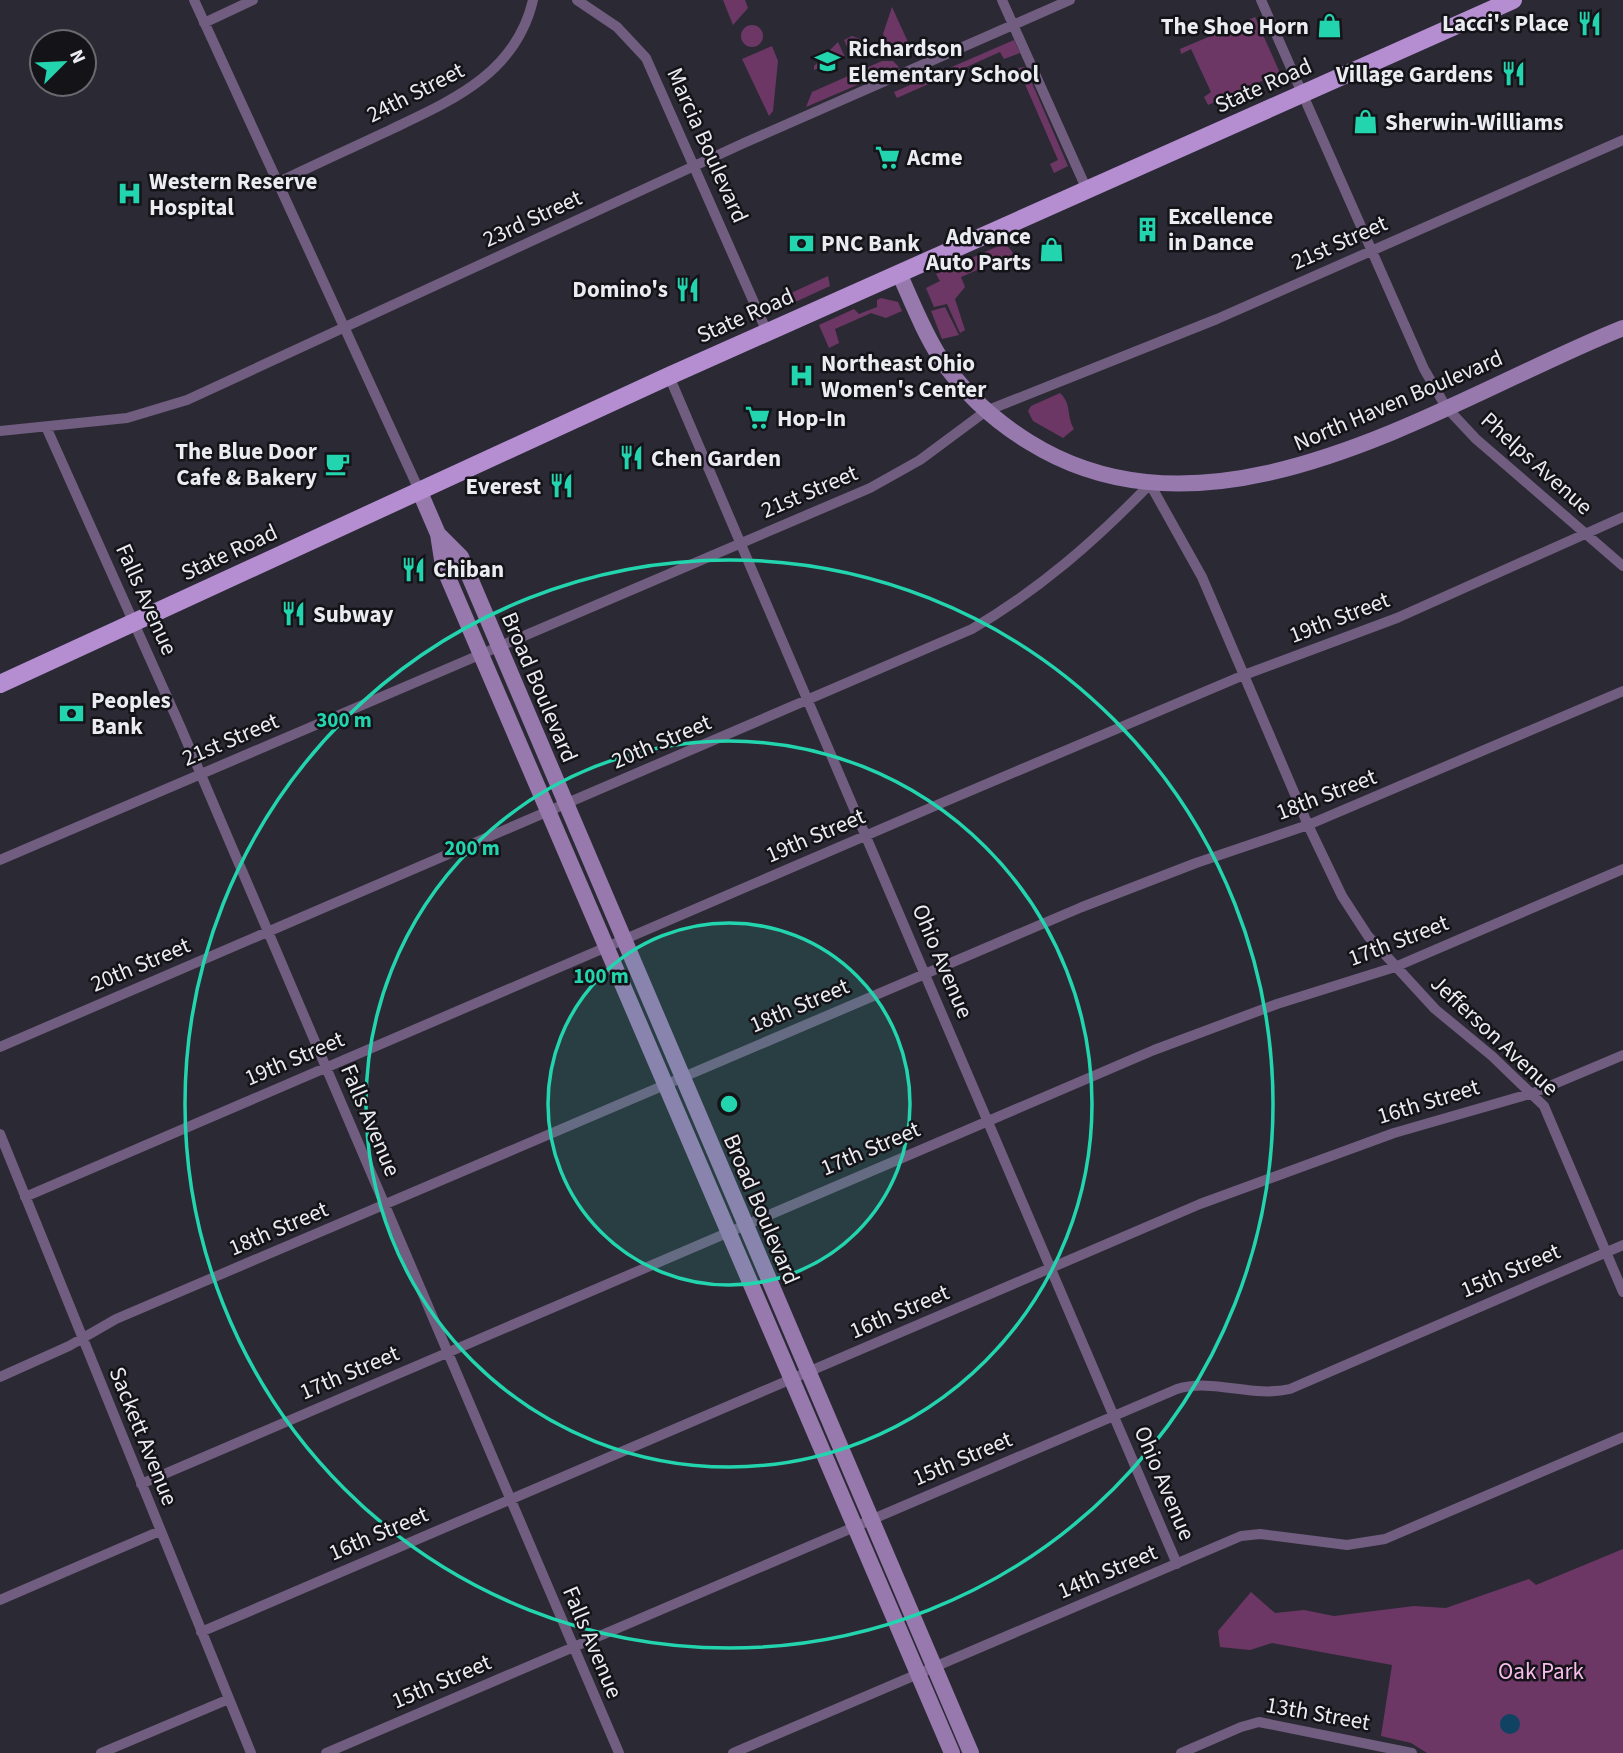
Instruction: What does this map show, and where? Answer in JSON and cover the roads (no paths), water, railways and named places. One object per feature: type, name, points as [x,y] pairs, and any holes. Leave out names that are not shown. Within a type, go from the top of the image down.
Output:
[{"type":"main road","name":"State Road","points":[[0,684],[669,376],[1514,0]]},
{"type":"main road","name":"North Haven Boulevard","points":[[900,273],[940,358],[986,411],[1007,428],[1054,457],[1100,474],[1150,484],[1220,482],[1274,474],[1346,450],[1623,328]]},
{"type":"main road","name":"Broad Boulevard","points":[[419,490],[438,534],[443,566],[952,1753]]},
{"type":"main road","name":"Broad Boulevard","points":[[438,534],[461,558],[971,1753]]},
{"type":"street","name":"Broad Boulevard","points":[[194,0],[419,490]]},
{"type":"street","points":[[204,23],[253,0]]},
{"type":"street","name":"24th Street","points":[[279,182],[469,91],[488,77],[508,54],[520,36],[533,0]]},
{"type":"street","name":"Marcia Boulevard","points":[[577,0],[617,27],[646,58],[767,332]]},
{"type":"street","points":[[1002,0],[1087,190]]},
{"type":"street","name":"23rd Street","points":[[0,431],[47,429],[127,418],[164,409],[694,167],[1070,0]]},
{"type":"street","name":"Phelps Avenue","points":[[1261,0],[1424,369],[1446,407],[1476,439],[1623,566]]},
{"type":"street","name":"21st Street","points":[[0,860],[894,476],[986,411],[1217,319],[1623,140]]},
{"type":"street","name":"Ohio Avenue","points":[[669,376],[1177,1564]]},
{"type":"street","name":"Falls Avenue","points":[[47,429],[201,774],[618,1753]]},
{"type":"street","name":"Jefferson Avenue","points":[[1150,484],[1202,578],[1308,825],[1342,896],[1368,936],[1435,1009],[1544,1105],[1623,1292]]},
{"type":"street","name":"20th Street","points":[[0,1046],[938,645],[1013,605],[1082,551],[1150,484]]},
{"type":"street","name":"19th Street","points":[[25,1197],[1244,675],[1397,618],[1623,517]]},
{"type":"street","name":"18th Street","points":[[0,1377],[69,1346],[82,1337],[384,1204],[1125,889],[1308,825],[1623,691]]},
{"type":"street","name":"17th Street","points":[[141,1484],[1206,1030],[1395,967],[1623,869]]},
{"type":"street","name":"16th Street","points":[[201,1632],[1051,1268],[1296,1167],[1407,1129],[1533,1093],[1623,1055]]},
{"type":"street","name":"Sackett Avenue","points":[[0,1134],[4,1154],[25,1197],[251,1753]]},
{"type":"street","name":"15th Street","points":[[326,1753],[1186,1387],[1206,1385],[1260,1392],[1290,1389],[1623,1245]]},
{"type":"street","name":"14th Street","points":[[733,1753],[1250,1534],[1347,1545],[1385,1539],[1623,1437]]},
{"type":"street","points":[[0,1600],[160,1531]]},
{"type":"street","points":[[101,1753],[229,1699]]},
{"type":"street","name":"13th Street","points":[[1181,1753],[1259,1722],[1412,1753]]},
{"type":"water","points":[[1506,1714],[1514,1714],[1520,1724],[1514,1734],[1506,1734],[1500,1728],[1500,1720]]},
{"type":"place","name":"Lacci's Place","points":[[1589,23]]},
{"type":"place","name":"The Shoe Horn","points":[[1329,26]]},
{"type":"place","name":"Richardson Elementary School","points":[[828,61]]},
{"type":"place","name":"Village Gardens","points":[[1513,74]]},
{"type":"place","name":"Sherwin-Williams","points":[[1365,122]]},
{"type":"place","name":"Acme","points":[[887,157]]},
{"type":"place","name":"Western Reserve Hospital","points":[[129,194]]},
{"type":"place","name":"Excellence in Dance","points":[[1148,229]]},
{"type":"place","name":"PNC Bank","points":[[801,243]]},
{"type":"place","name":"Advance Auto Parts","points":[[1051,249]]},
{"type":"place","name":"Domino's","points":[[688,289]]},
{"type":"place","name":"Northeast Ohio Women's Center","points":[[801,376]]},
{"type":"place","name":"Hop-In","points":[[757,418]]},
{"type":"place","name":"Chen Garden","points":[[631,458]]},
{"type":"place","name":"The Blue Door Cafe & Bakery","points":[[337,464]]},
{"type":"place","name":"Everest","points":[[561,486]]},
{"type":"place","name":"Chiban","points":[[413,569]]},
{"type":"place","name":"Subway","points":[[293,614]]},
{"type":"place","name":"Peoples Bank","points":[[71,713]]},
{"type":"park label","name":"Oak Park","points":[[1541,1671]]}]
